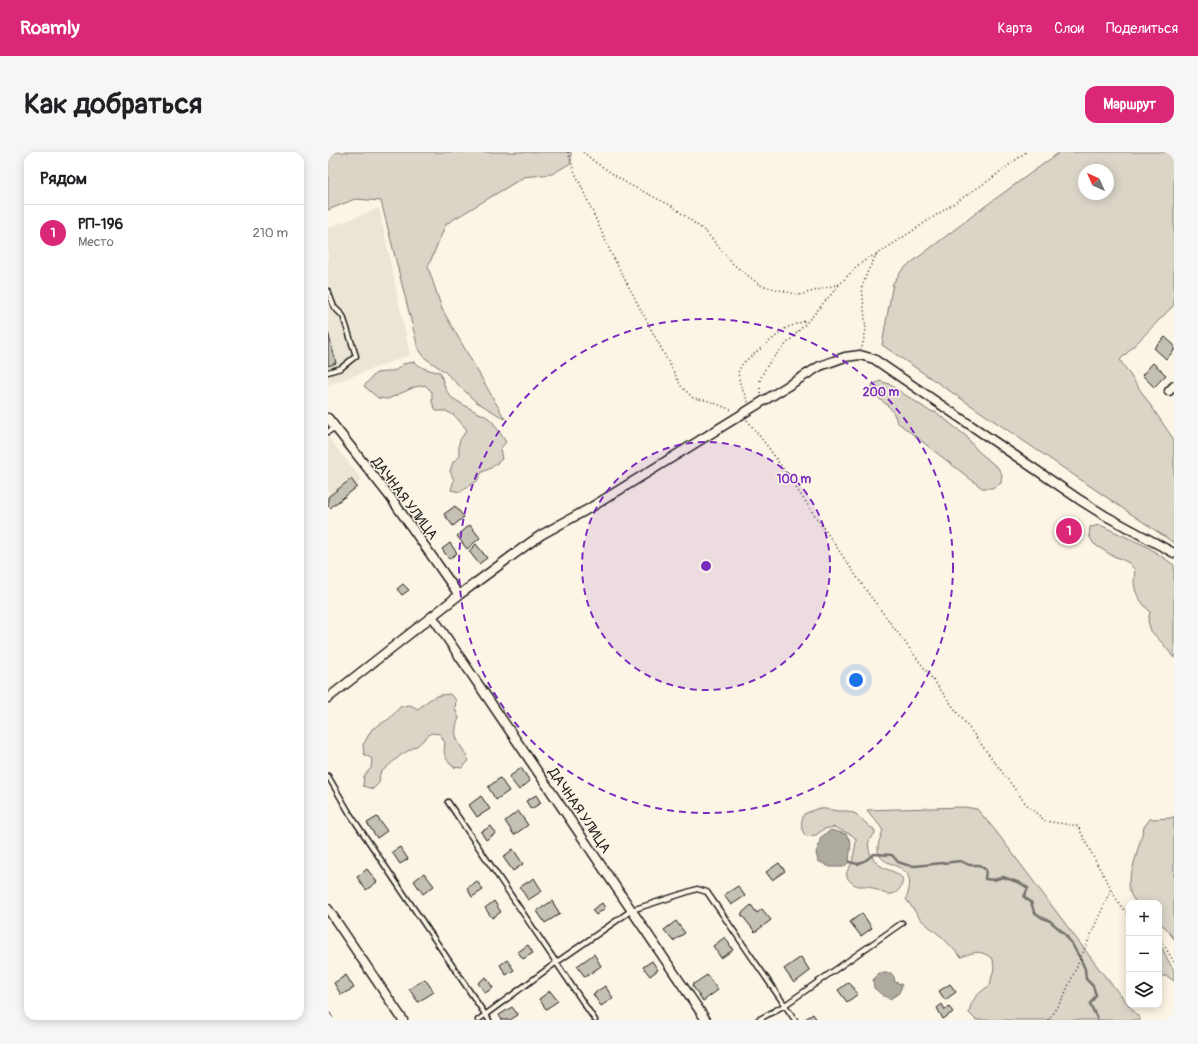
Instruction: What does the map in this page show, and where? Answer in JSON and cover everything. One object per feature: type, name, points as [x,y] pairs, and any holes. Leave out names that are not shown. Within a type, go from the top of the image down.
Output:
[{"type":"street","points":[[328,698],[459,595],[541,535],[603,500],[820,366],[845,357],[860,355],[874,359],[887,366],[1080,500],[1104,515],[1174,553]]},
{"type":"street","name":"ДАЧНАЯ УЛИЦА","points":[[328,418],[331,429],[391,498],[459,595]]},
{"type":"street","name":"ДАЧНАЯ УЛИЦА","points":[[432,616],[706,1020]]},
{"type":"street","points":[[328,909],[403,1020]]},
{"type":"lane","points":[[328,290],[334,307],[343,316],[356,356],[341,368],[328,372]]},
{"type":"lane","points":[[328,776],[350,814],[489,1020]]},
{"type":"lane","points":[[448,802],[595,1020]]},
{"type":"lane","points":[[478,1020],[556,962],[632,910],[697,889],[707,892],[795,1020]]},
{"type":"lane","points":[[758,1020],[785,1005],[902,923]]},
{"type":"lane","points":[[328,1016],[330,1020]]},
{"type":"path","points":[[568,152],[573,168],[611,253],[681,386],[693,398],[716,403],[742,414],[768,447],[868,593],[1026,804],[1045,821],[1078,826],[1093,857],[1126,912]]},
{"type":"path","points":[[583,152],[628,184],[672,206],[706,232],[733,264],[760,285],[799,295],[840,284]]},
{"type":"path","points":[[760,403],[760,380],[772,359],[857,266],[988,181],[1026,152]]},
{"type":"path","points":[[860,355],[866,330],[862,287],[876,255]]},
{"type":"path","points":[[751,408],[740,384],[738,372],[743,363],[786,328],[809,320]]},
{"type":"path","points":[[1048,1020],[1063,998],[1111,889]]},
{"type":"path","points":[[1162,942],[1174,962]]},
{"type":"shaded area","points":[[328,152],[571,152],[571,163],[552,174],[524,177],[446,224],[428,267],[442,309],[505,419],[475,401],[444,371],[425,358],[418,348],[381,201],[355,199],[328,210]]},
{"type":"shaded area","points":[[1060,152],[1174,152],[1174,305],[1120,360],[1174,440],[1174,543],[882,345],[893,283],[903,269],[984,207]]},
{"type":"shaded area","points":[[379,208],[410,355],[328,385],[328,228]]},
{"type":"shaded area","points":[[414,362],[426,369],[440,372],[446,390],[452,398],[484,415],[492,421],[506,442],[500,449],[502,459],[491,468],[482,472],[477,481],[460,492],[451,490],[454,480],[450,471],[453,462],[460,456],[459,442],[467,430],[455,416],[446,411],[436,411],[432,402],[432,392],[425,385],[415,387],[388,399],[378,398],[364,386],[376,373],[396,370],[403,364]]},
{"type":"shaded area","points":[[880,381],[889,384],[928,410],[937,413],[966,436],[977,450],[998,468],[1002,474],[1001,483],[992,488],[982,488],[897,422],[890,408],[874,392],[872,385]]},
{"type":"shaded area","points":[[328,437],[362,480],[356,484],[357,487],[330,508],[328,506]]},
{"type":"shaded area","points":[[1100,525],[1148,547],[1174,565],[1174,658],[1151,631],[1148,621],[1150,612],[1136,593],[1134,583],[1135,570],[1129,563],[1111,555],[1094,544],[1089,536],[1090,527]]},
{"type":"shaded area","points":[[450,694],[456,700],[455,709],[459,718],[456,736],[469,761],[462,768],[453,767],[445,756],[445,743],[440,734],[431,733],[418,745],[401,755],[380,773],[379,783],[373,789],[363,786],[364,776],[371,768],[372,759],[364,754],[363,745],[372,729],[389,719],[401,706],[410,705],[418,709],[432,698]]},
{"type":"shaded area","points":[[964,807],[977,809],[995,830],[1100,970],[1126,1002],[1126,1008],[1131,1008],[1141,1020],[976,1020],[969,1013],[970,1008],[979,993],[990,985],[994,968],[993,959],[977,952],[961,957],[942,937],[921,920],[906,899],[910,885],[908,876],[904,870],[884,860],[879,854],[878,846],[883,831],[880,825],[867,810]]},
{"type":"shaded area","points":[[819,808],[848,811],[856,814],[874,829],[875,833],[868,844],[870,852],[873,859],[878,864],[897,874],[903,879],[898,891],[888,894],[868,886],[856,885],[848,879],[847,873],[852,863],[856,841],[852,835],[834,827],[824,829],[816,835],[806,836],[804,834],[802,820],[804,814]]},
{"type":"shaded area","points":[[1174,816],[1174,939],[1162,925],[1162,900],[1134,900],[1128,885],[1144,827],[1150,819],[1171,818]]},
{"type":"shaded area","points":[[831,830],[846,834],[851,842],[849,862],[844,867],[830,867],[818,861],[816,853],[821,837]]},
{"type":"shaded area","points":[[1162,948],[1174,970],[1174,981],[1167,976],[1162,976]]},
{"type":"shaded area","points":[[879,973],[891,973],[895,982],[901,984],[902,986],[899,993],[890,999],[882,995],[874,988],[873,980]]},
{"type":"building","points":[[328,332],[336,363],[328,366]]},
{"type":"building","points":[[1165,337],[1174,345],[1174,351],[1166,359],[1154,348]]},
{"type":"building","points":[[1153,363],[1166,375],[1154,387],[1142,375]]},
{"type":"building","points":[[351,479],[357,487],[330,508],[328,506],[328,497]]},
{"type":"building","points":[[455,506],[464,517],[453,526],[444,514]]},
{"type":"building","points":[[1069,519],[1078,522],[1070,544],[1061,541]]},
{"type":"building","points":[[470,525],[480,538],[467,549],[457,536]]},
{"type":"building","points":[[450,543],[457,553],[449,559],[442,549]]},
{"type":"building","points":[[476,544],[487,558],[479,564],[469,551]]},
{"type":"building","points":[[403,584],[409,590],[402,595],[397,589]]},
{"type":"building","points":[[521,768],[530,781],[519,790],[509,777]]},
{"type":"building","points":[[500,778],[509,791],[496,800],[488,787]]},
{"type":"building","points":[[536,795],[541,803],[531,809],[526,801]]},
{"type":"building","points":[[481,796],[490,809],[477,817],[469,805]]},
{"type":"building","points":[[518,811],[528,825],[514,835],[505,821]]},
{"type":"building","points":[[377,817],[387,831],[377,838],[367,823]]},
{"type":"building","points":[[491,826],[496,833],[486,840],[481,832]]},
{"type":"building","points":[[400,847],[408,859],[400,864],[392,852]]},
{"type":"building","points":[[513,849],[523,864],[513,871],[503,857]]},
{"type":"building","points":[[779,863],[785,871],[772,880],[766,872]]},
{"type":"building","points":[[367,869],[377,882],[366,890],[357,877]]},
{"type":"building","points":[[424,873],[434,886],[423,894],[414,881]]},
{"type":"building","points":[[534,878],[542,891],[528,900],[520,887]]},
{"type":"building","points":[[477,881],[483,890],[472,897],[467,888]]},
{"type":"building","points":[[738,886],[745,896],[731,905],[724,895]]},
{"type":"building","points":[[494,901],[501,912],[492,918],[485,908]]},
{"type":"building","points":[[552,901],[560,914],[545,923],[537,911]]},
{"type":"building","points":[[602,903],[605,908],[596,915],[592,910]]},
{"type":"building","points":[[751,905],[757,913],[762,909],[771,920],[755,932],[741,914]]},
{"type":"building","points":[[862,913],[872,928],[861,936],[850,922]]},
{"type":"building","points":[[676,921],[685,933],[673,941],[664,930]]},
{"type":"building","points":[[725,937],[733,950],[721,958],[713,946]]},
{"type":"building","points":[[528,945],[533,953],[523,959],[518,952]]},
{"type":"building","points":[[594,954],[601,966],[585,977],[577,966]]},
{"type":"building","points":[[801,957],[810,971],[794,983],[784,969]]},
{"type":"building","points":[[507,960],[514,970],[506,975],[500,965]]},
{"type":"building","points":[[652,961],[658,970],[650,976],[643,967]]},
{"type":"building","points":[[346,975],[354,988],[341,995],[334,983]]},
{"type":"building","points":[[707,975],[718,990],[703,1001],[692,985]]},
{"type":"building","points":[[486,977],[493,988],[485,993],[478,983]]},
{"type":"building","points":[[425,979],[434,992],[418,1002],[409,989]]},
{"type":"building","points":[[849,982],[858,994],[847,1002],[838,990]]},
{"type":"building","points":[[950,984],[956,992],[945,1000],[939,991]]},
{"type":"building","points":[[605,986],[613,998],[601,1006],[593,994]]},
{"type":"building","points":[[550,991],[558,1001],[546,1009],[539,999]]},
{"type":"building","points":[[942,1004],[945,1010],[949,1007],[953,1012],[943,1019],[937,1008]]},
{"type":"building","points":[[512,1007],[518,1015],[510,1020],[502,1020],[499,1015]]},
{"type":"building","points":[[813,1014],[817,1020],[805,1019]]},
{"type":"waterway","points":[[849,862],[858,864],[874,854],[892,855],[898,862],[915,866],[961,861],[969,865],[979,865],[986,870],[985,879],[994,880],[1003,877],[1020,883],[1028,888],[1024,897],[1031,902],[1034,912],[1050,921],[1064,933],[1081,960],[1085,969],[1086,979],[1093,986],[1096,995],[1090,1004],[1098,1020]]},
{"type":"place","name":"РП-196","points":[[1069,531]]}]
